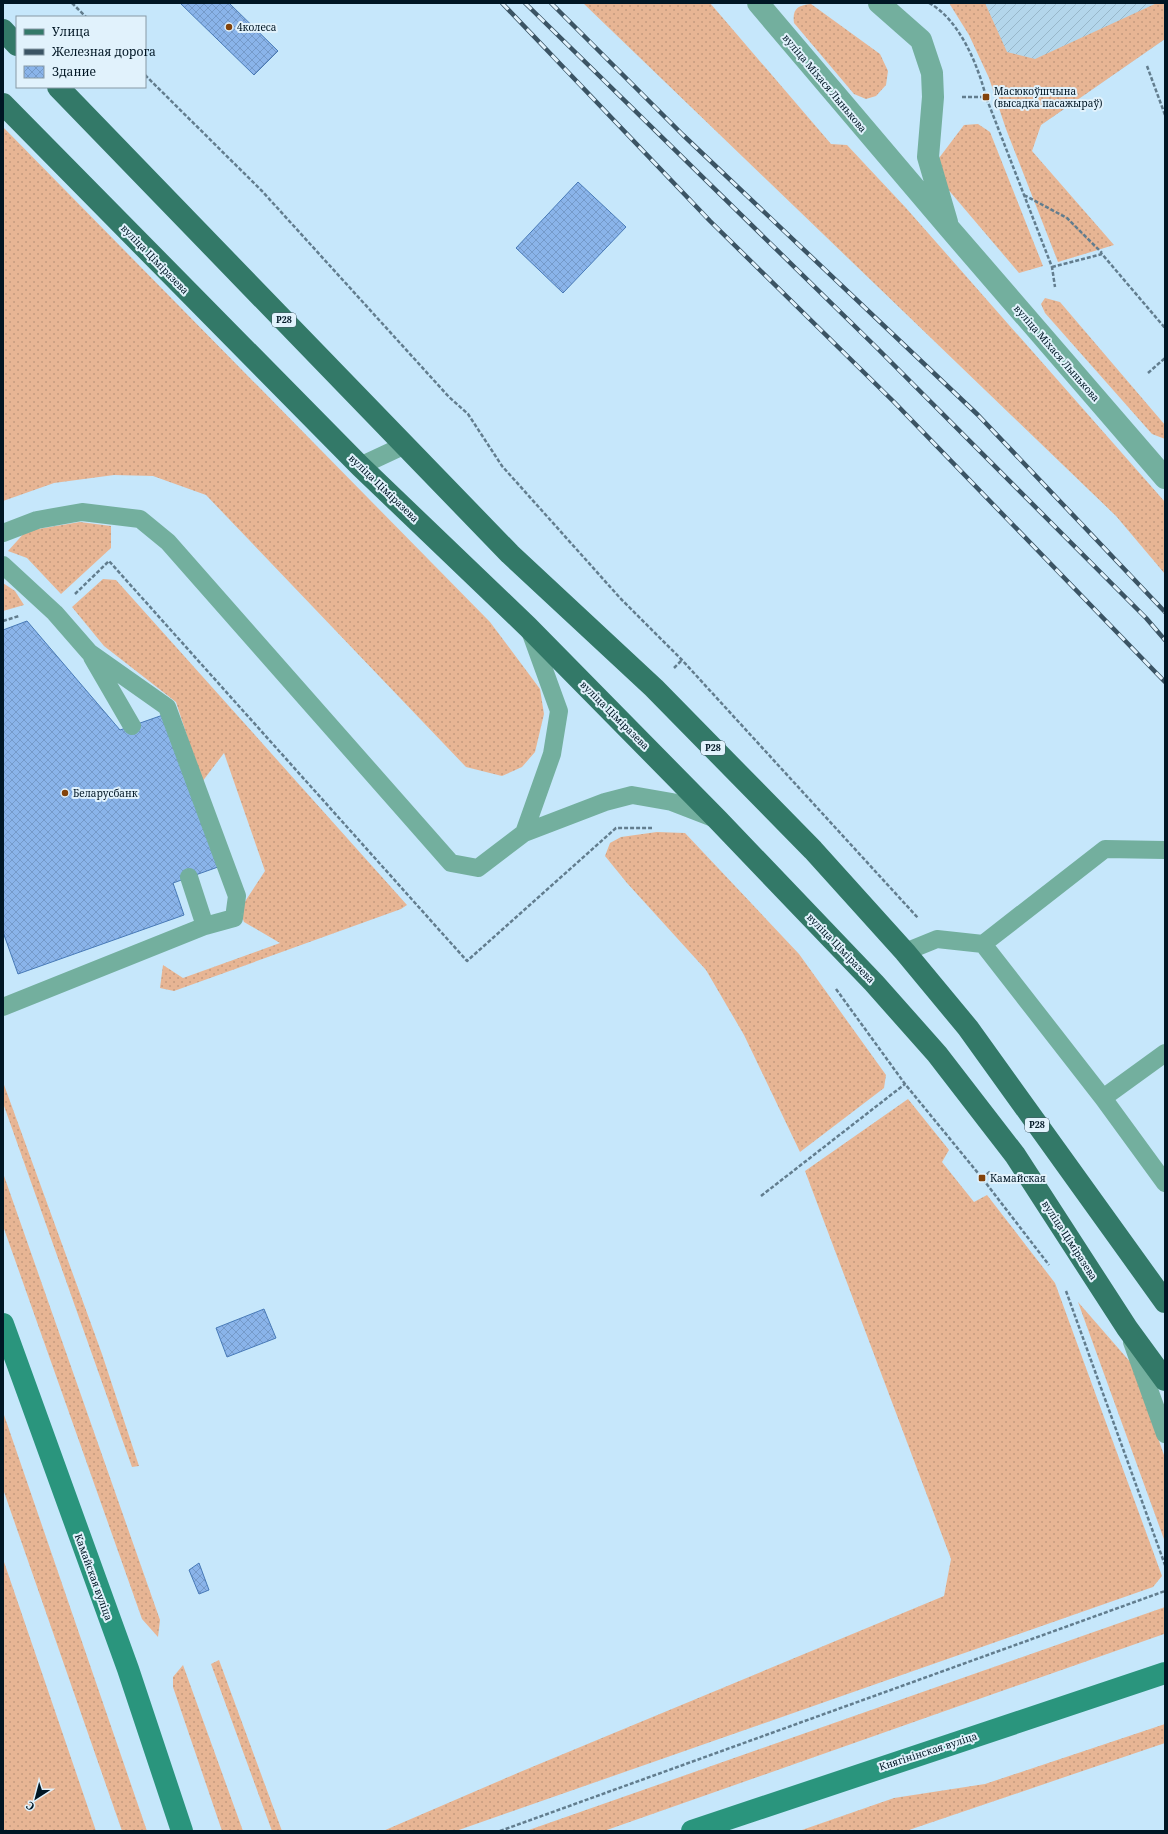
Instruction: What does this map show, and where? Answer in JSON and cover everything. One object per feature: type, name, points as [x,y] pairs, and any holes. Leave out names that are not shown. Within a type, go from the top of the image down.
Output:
[{"type":"main road","points":[[3,30],[16,44]]},
{"type":"main road","name":"Р28","points":[[59,88],[510,554],[654,688],[808,844],[905,952],[968,1028],[1165,1302]]},
{"type":"main road","name":"вуліца Ціміразева","points":[[3,104],[360,466],[528,627],[718,820],[874,983],[937,1054],[1015,1155],[1127,1328],[1165,1380]]},
{"type":"street","name":"вуліца Міхася Лынькова","points":[[758,3],[893,163],[1165,478]]},
{"type":"street","name":"вуліца Міхася Лынькова","points":[[879,3],[921,40],[932,73],[933,97],[928,156],[949,228]]},
{"type":"street","points":[[893,163],[910,170],[920,168],[928,156]]},
{"type":"street","name":"Камайская вуліца","points":[[3,1324],[128,1670],[182,1831]]},
{"type":"street","name":"Княгінінская вуліца","points":[[692,1831],[1165,1673]]},
{"type":"lane","points":[[360,466],[405,445]]},
{"type":"lane","points":[[3,533],[37,520],[82,512],[140,519],[168,542],[451,863],[478,868],[524,833],[605,802],[632,795],[672,802],[718,820]]},
{"type":"lane","points":[[3,565],[54,613],[89,652],[132,726]]},
{"type":"lane","points":[[524,833],[552,754],[560,711],[528,627]]},
{"type":"lane","points":[[3,1007],[205,926],[234,918],[237,896],[168,707],[89,652]]},
{"type":"lane","points":[[905,952],[937,939],[983,944],[1105,848],[1165,850]]},
{"type":"lane","points":[[189,877],[205,926]]},
{"type":"lane","points":[[983,944],[1103,1098],[1165,1183]]},
{"type":"lane","points":[[1103,1098],[1165,1053]]},
{"type":"lane","points":[[1127,1328],[1165,1434]]},
{"type":"path","points":[[72,3],[85,16]]},
{"type":"path","points":[[929,3],[948,19],[963,38],[982,81],[986,97],[1052,267],[1055,287]]},
{"type":"path","points":[[1147,66],[1165,115]]},
{"type":"path","points":[[146,76],[262,191],[449,397],[468,414],[502,466],[621,599],[682,660],[937,939]]},
{"type":"path","points":[[1024,195],[1067,218],[1102,254],[1165,328]]},
{"type":"path","points":[[1052,267],[1102,254]]},
{"type":"path","points":[[1148,373],[1165,358]]},
{"type":"path","points":[[54,613],[109,562],[467,961],[616,828],[653,828]]},
{"type":"path","points":[[3,621],[20,615]]},
{"type":"path","points":[[832,983],[905,1084],[982,1178],[1054,1272]]},
{"type":"path","points":[[761,1196],[905,1084]]},
{"type":"path","points":[[1064,1284],[1165,1565]]},
{"type":"path","points":[[500,1831],[1165,1591]]},
{"type":"shaded area","points":[[583,3],[710,3],[831,144],[847,145],[906,208],[1165,502],[1165,574],[1116,516]]},
{"type":"shaded area","points":[[949,3],[985,3],[1007,52],[1035,59],[1157,3],[1165,3],[1165,39],[1041,125],[1032,151],[1114,245],[1058,262],[1006,129],[989,78],[969,35]]},
{"type":"shaded area","points":[[971,3],[1165,3],[1165,39],[1041,125]]},
{"type":"shaded area","points":[[811,4],[880,54],[888,71],[886,85],[876,96],[866,99],[854,94],[794,23],[795,11],[803,5]]},
{"type":"shaded area","points":[[978,124],[990,132],[1043,266],[1019,273],[946,187],[936,162],[964,125]]},
{"type":"shaded area","points":[[3,127],[490,622],[540,689],[544,714],[535,752],[522,767],[502,776],[466,767],[206,495],[153,476],[114,475],[54,483],[3,501]]},
{"type":"shaded area","points":[[1045,298],[1060,302],[1165,425],[1165,439],[1152,434],[1045,313],[1041,304]]},
{"type":"shaded area","points":[[80,522],[111,526],[111,548],[61,594],[27,558],[8,551],[26,531]]},
{"type":"shaded area","points":[[103,579],[116,580],[407,905],[401,909],[174,991],[160,988],[163,965],[183,978],[280,943],[244,922],[240,911],[265,871],[224,753],[202,782],[176,702],[104,646],[72,607]]},
{"type":"shaded area","points":[[3,583],[15,591],[24,605],[3,611]]},
{"type":"shaded area","points":[[657,832],[685,833],[799,954],[886,1075],[884,1088],[800,1152],[744,1035],[706,970],[627,883],[605,856],[610,843],[621,837]]},
{"type":"shaded area","points":[[3,1082],[102,1354],[139,1466],[132,1467],[3,1103]]},
{"type":"shaded area","points":[[908,1099],[949,1150],[942,1162],[974,1202],[987,1195],[1055,1283],[1162,1576],[1153,1587],[456,1831],[383,1831],[520,1772],[944,1596],[951,1559],[805,1171]]},
{"type":"shaded area","points":[[3,1173],[160,1620],[158,1637],[142,1619],[3,1226]]},
{"type":"shaded area","points":[[1078,1302],[1132,1364],[1165,1458],[1165,1542]]},
{"type":"shaded area","points":[[3,1412],[147,1831],[122,1831],[3,1489]]},
{"type":"shaded area","points":[[3,1559],[96,1831],[3,1831]]},
{"type":"shaded area","points":[[1165,1607],[1164,1634],[604,1831],[526,1831]]},
{"type":"shaded area","points":[[219,1660],[282,1831],[272,1831],[211,1664]]},
{"type":"shaded area","points":[[183,1665],[243,1831],[222,1831],[173,1687],[173,1677]]},
{"type":"shaded area","points":[[1165,1724],[1165,1743],[906,1831],[799,1831],[894,1798],[985,1784]]},
{"type":"building","name":"4колеса","points":[[180,3],[229,3],[278,51],[254,75]]},
{"type":"building","points":[[578,182],[626,227],[563,293],[516,248]]},
{"type":"building","points":[[27,621],[120,730],[163,715],[218,867],[173,883],[184,915],[18,974],[3,932],[3,630]]},
{"type":"building","points":[[264,1309],[276,1338],[227,1357],[216,1328]]},
{"type":"building","points":[[199,1563],[209,1590],[199,1594],[189,1570]]},
{"type":"railway","points":[[502,3],[710,221],[894,402],[1165,682]]},
{"type":"railway","points":[[525,3],[877,348],[1146,618],[1165,640]]},
{"type":"railway","points":[[551,3],[683,135],[978,415],[1165,612]]},
{"type":"place","name":"4колеса","points":[[229,27]]},
{"type":"place","name":"Масюкоўшчына (высадка пасажыраў)","points":[[986,97]]},
{"type":"place","name":"Беларусбанк","points":[[65,793]]},
{"type":"place","name":"Камайская","points":[[982,1178]]}]
